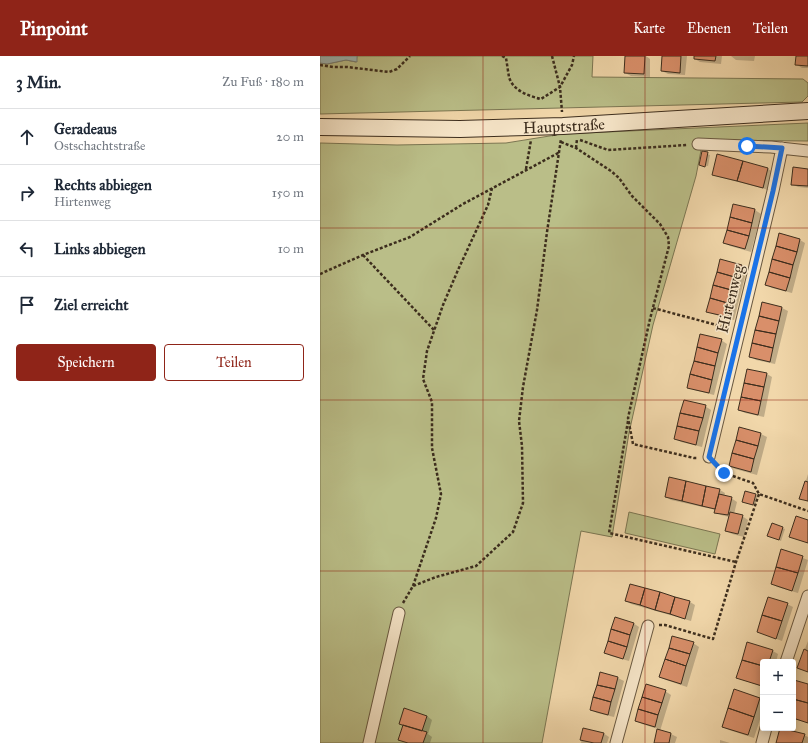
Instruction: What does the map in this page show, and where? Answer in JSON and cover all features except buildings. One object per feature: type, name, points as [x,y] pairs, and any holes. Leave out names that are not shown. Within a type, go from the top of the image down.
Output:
[{"type":"main road","name":"Hauptstraße","points":[[320,127],[460,129],[563,126],[808,111]]},
{"type":"street","points":[[698,144],[782,148],[808,151]]},
{"type":"street","name":"Hirtenweg","points":[[709,457],[782,148]]},
{"type":"street","points":[[787,659],[808,596]]},
{"type":"street","points":[[369,743],[399,613]]},
{"type":"street","points":[[616,743],[648,626]]},
{"type":"street","points":[[762,743],[765,731]]},
{"type":"path","points":[[320,65],[333,68],[347,67],[389,72],[397,69],[410,56]]},
{"type":"path","points":[[502,56],[506,58],[509,77],[513,85],[528,96],[541,99],[560,87],[572,65],[574,56]]},
{"type":"path","points":[[552,56],[560,87]]},
{"type":"path","points":[[573,138],[608,150],[698,144]]},
{"type":"path","points":[[526,169],[532,139]]},
{"type":"path","points":[[576,148],[577,139]]},
{"type":"path","points":[[561,142],[576,148],[615,175],[632,196],[660,224],[668,236],[669,246],[628,418],[609,533],[736,562]]},
{"type":"path","points":[[320,274],[363,255],[410,237],[463,204],[560,152],[547,232],[537,310],[522,387],[519,421],[522,446],[524,503],[513,532],[476,566],[436,577],[413,586]]},
{"type":"path","points":[[399,613],[413,586],[436,518],[440,494],[432,448],[432,402],[423,379],[427,351],[458,270],[488,205],[492,188]]},
{"type":"path","points":[[363,255],[434,330]]},
{"type":"path","points":[[653,308],[739,331]]},
{"type":"path","points":[[628,418],[633,444],[694,458],[709,457],[724,473],[753,483],[759,494],[808,511]]},
{"type":"path","points":[[648,626],[665,625],[713,639],[736,562],[759,494]]},
{"type":"green space","points":[[357,56],[593,56],[592,77],[803,79],[808,83],[808,96],[802,102],[320,114],[320,63],[327,64],[346,60],[356,62]]},
{"type":"green space","points":[[808,123],[808,141],[703,140],[696,176],[653,325],[629,433],[612,537],[581,531],[542,743],[320,743],[320,143],[397,145],[506,143],[562,134]]},
{"type":"green space","points":[[629,512],[720,534],[715,554],[625,533]]},
{"type":"water","points":[[320,56],[357,56],[357,62],[346,60],[327,64],[320,63]]},
{"type":"route","points":[[724,473],[709,457],[782,148],[747,146]]}]
